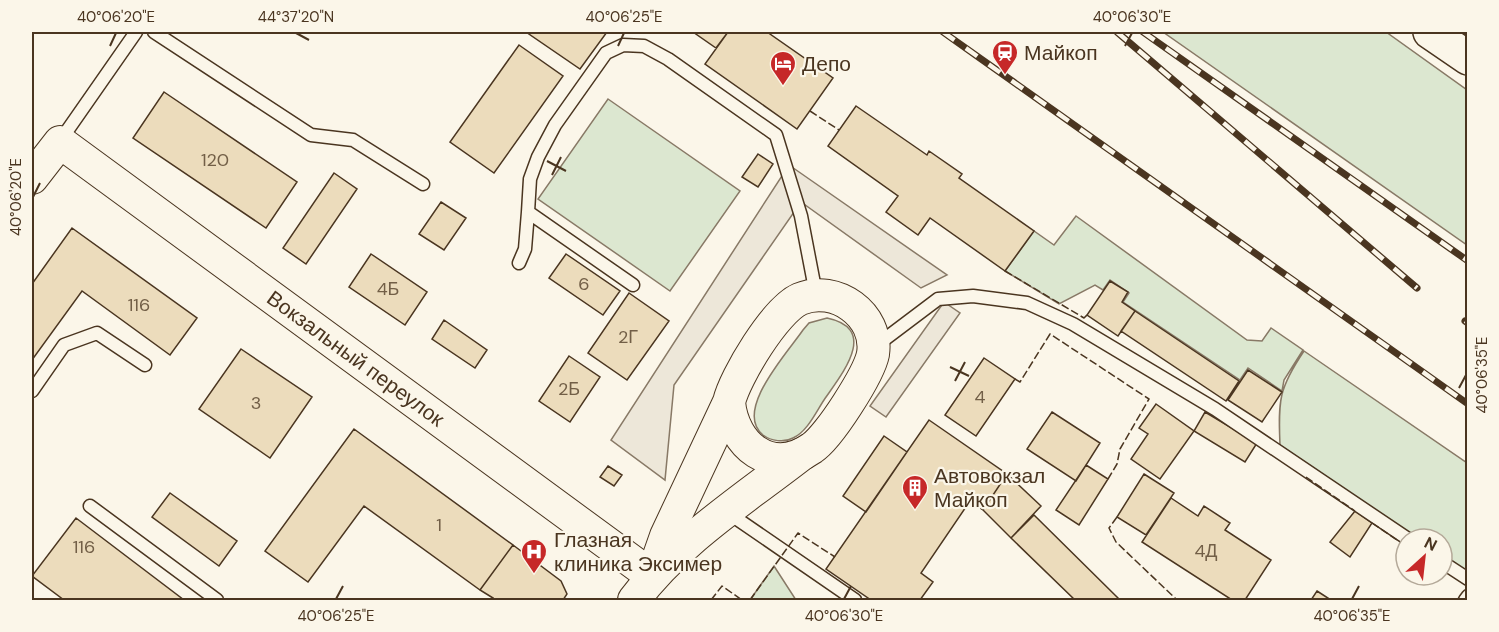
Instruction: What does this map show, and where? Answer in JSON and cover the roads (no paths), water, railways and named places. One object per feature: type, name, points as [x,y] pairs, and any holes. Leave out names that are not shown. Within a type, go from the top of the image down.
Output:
[{"type":"main road","points":[[1430,32],[1467,58]]},
{"type":"street","points":[[32,178],[60,142]]},
{"type":"street","name":"Вокзальный переулок","points":[[60,142],[643,588]]},
{"type":"street","points":[[817,296],[834,297],[849,303],[862,315],[871,330],[874,347],[871,364],[825,435],[726,512],[643,588],[729,402],[733,386],[786,309],[800,299],[817,296]]},
{"type":"street","points":[[729,402],[731,420],[738,436],[750,448],[765,456],[782,459],[806,452]]},
{"type":"lane","points":[[60,142],[136,32]]},
{"type":"lane","points":[[154,32],[311,135],[353,140],[423,184]]},
{"type":"lane","points":[[519,263],[525,249],[530,179],[538,157],[555,125],[606,53],[623,45],[644,46],[668,59],[776,135],[801,216],[817,296]]},
{"type":"lane","points":[[528,212],[633,285]]},
{"type":"lane","points":[[874,347],[938,299],[973,296],[1027,303],[1073,324],[1215,409],[1394,530]]},
{"type":"lane","points":[[32,391],[64,345],[97,333],[146,365]]},
{"type":"lane","points":[[90,506],[217,600]]},
{"type":"lane","points":[[726,512],[855,600]]},
{"type":"lane","points":[[1454,570],[1467,579]]},
{"type":"lane","points":[[1465,600],[1467,596]]},
{"type":"railway","points":[[943,32],[1468,404]]},
{"type":"railway","points":[[1117,32],[1417,288]]},
{"type":"railway","points":[[1143,32],[1468,261]]},
{"type":"place","name":"Майкоп","points":[[1005,76]]},
{"type":"place","name":"Депо","points":[[783,87]]},
{"type":"place","name":"Автовокзал Майкоп","points":[[915,511]]},
{"type":"place","name":"Глазная клиника Эксимер","points":[[534,575]]}]
